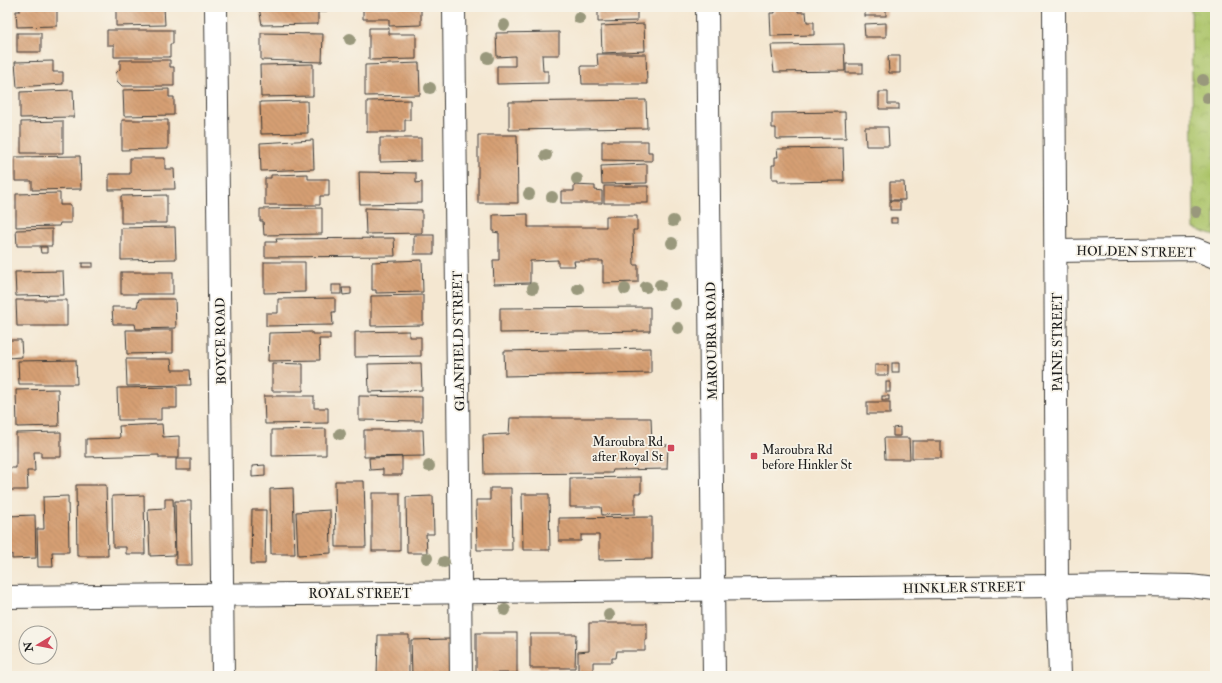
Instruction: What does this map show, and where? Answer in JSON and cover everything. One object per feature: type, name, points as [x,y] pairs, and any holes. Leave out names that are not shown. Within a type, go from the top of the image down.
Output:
[{"type":"street","name":"BOYCE ROAD","points":[[216,7],[223,676]]},
{"type":"street","name":"GLANFIELD STREET","points":[[454,7],[461,676]]},
{"type":"street","name":"MAROUBRA ROAD","points":[[707,7],[714,676]]},
{"type":"street","name":"PAINE STREET","points":[[1054,7],[1060,676]]},
{"type":"street","name":"HOLDEN STREET","points":[[1056,251],[1194,250],[1215,257]]},
{"type":"street","name":"HINKLER STREET","points":[[713,591],[1058,586],[1190,586],[1215,589]]},
{"type":"street","name":"ROYAL STREET","points":[[7,597],[713,591]]},
{"type":"green space","points":[[1191,7],[1215,7],[1215,236],[1194,229]]},
{"type":"building","points":[[20,7],[57,7],[57,26],[17,27],[16,11],[20,11]]},
{"type":"building","points":[[116,7],[164,7],[165,25],[116,26]]},
{"type":"building","points":[[259,7],[326,7],[326,12],[318,12],[318,24],[262,25]]},
{"type":"building","points":[[363,7],[421,7],[421,25],[389,26],[389,19],[363,19]]},
{"type":"building","points":[[598,7],[637,7],[637,21],[598,22]]},
{"type":"building","points":[[865,7],[886,7],[886,16],[865,16]]},
{"type":"building","points":[[775,9],[798,9],[798,12],[806,12],[807,22],[814,22],[814,35],[771,36],[770,13],[775,13]]},
{"type":"building","points":[[886,23],[886,37],[865,37],[864,24]]},
{"type":"building","points":[[644,24],[645,51],[602,53],[601,26]]},
{"type":"building","points":[[369,28],[389,28],[389,34],[416,34],[416,59],[369,60]]},
{"type":"building","points":[[107,30],[173,30],[173,44],[170,44],[170,57],[114,57],[114,45],[107,45]]},
{"type":"building","points":[[559,32],[559,55],[542,55],[543,71],[548,71],[548,83],[497,84],[497,66],[515,66],[515,56],[497,57],[496,33]]},
{"type":"building","points":[[17,33],[41,33],[41,52],[17,52]]},
{"type":"building","points":[[261,33],[323,34],[322,62],[261,60]]},
{"type":"building","points":[[844,44],[845,71],[774,72],[771,45]]},
{"type":"building","points":[[597,54],[646,54],[647,84],[582,84],[581,66],[598,66]]},
{"type":"building","points":[[888,56],[900,56],[900,73],[889,73]]},
{"type":"building","points":[[120,60],[170,60],[170,67],[174,67],[174,86],[122,86],[117,81],[116,73],[120,69]]},
{"type":"building","points":[[53,61],[53,72],[63,72],[63,84],[17,87],[15,62]]},
{"type":"building","points":[[419,63],[420,95],[365,96],[365,65]]},
{"type":"building","points":[[313,64],[313,96],[261,97],[260,65]]},
{"type":"building","points":[[846,64],[863,64],[863,73],[846,73]]},
{"type":"building","points":[[169,89],[169,97],[174,97],[174,115],[124,116],[123,90]]},
{"type":"building","points":[[73,90],[74,117],[20,118],[20,92]]},
{"type":"building","points":[[879,92],[888,92],[888,104],[899,104],[899,109],[879,109]]},
{"type":"building","points":[[410,100],[410,120],[405,120],[405,132],[367,132],[367,101]]},
{"type":"building","points":[[646,100],[647,128],[509,130],[509,102]]},
{"type":"building","points":[[307,101],[308,133],[261,134],[260,102]]},
{"type":"building","points":[[845,112],[846,138],[776,139],[776,128],[772,128],[772,113]]},
{"type":"building","points":[[122,120],[168,120],[168,149],[122,150]]},
{"type":"building","points":[[63,121],[63,153],[21,153],[21,122]]},
{"type":"building","points":[[865,127],[888,127],[889,146],[866,146]]},
{"type":"building","points":[[478,135],[517,135],[518,203],[478,203]]},
{"type":"building","points":[[380,138],[421,138],[421,161],[380,162]]},
{"type":"building","points":[[313,140],[314,169],[261,171],[260,143]]},
{"type":"building","points":[[602,141],[648,141],[648,152],[652,152],[652,161],[602,160]]},
{"type":"building","points":[[843,148],[844,181],[778,182],[778,179],[772,179],[772,165],[775,165],[775,157],[778,157],[777,149]]},
{"type":"building","points":[[80,156],[81,189],[32,190],[32,181],[15,181],[15,157]]},
{"type":"building","points":[[130,158],[165,158],[165,169],[174,169],[175,189],[109,190],[109,174],[130,174]]},
{"type":"building","points":[[647,164],[647,183],[602,184],[601,166]]},
{"type":"building","points":[[359,172],[416,173],[416,183],[422,182],[422,203],[360,204]]},
{"type":"building","points":[[308,174],[308,179],[329,179],[329,196],[320,196],[320,205],[265,205],[265,178],[271,178],[271,175]]},
{"type":"building","points":[[890,182],[904,182],[905,200],[890,200]]},
{"type":"building","points":[[574,185],[595,186],[595,190],[602,191],[602,203],[561,203],[561,191],[574,191]]},
{"type":"building","points":[[604,186],[648,186],[648,203],[604,203]]},
{"type":"building","points":[[60,193],[60,205],[71,205],[71,223],[60,223],[59,226],[16,227],[16,194]]},
{"type":"building","points":[[167,195],[167,223],[121,223],[121,196]]},
{"type":"building","points":[[890,201],[900,201],[900,210],[890,210]]},
{"type":"building","points":[[322,208],[322,234],[264,235],[263,221],[260,221],[260,209]]},
{"type":"building","points":[[365,208],[422,210],[422,233],[366,234]]},
{"type":"building","points":[[528,214],[528,227],[606,227],[606,216],[637,216],[637,230],[633,230],[634,265],[638,265],[638,282],[603,283],[603,261],[574,261],[575,266],[558,266],[558,260],[530,261],[530,283],[494,284],[493,260],[499,260],[499,233],[493,232],[493,215]]},
{"type":"building","points":[[891,218],[897,218],[897,223],[891,223]]},
{"type":"building","points":[[175,227],[176,259],[121,260],[121,228]]},
{"type":"building","points":[[52,229],[52,246],[17,246],[16,230]]},
{"type":"building","points":[[414,235],[434,235],[434,254],[414,254]]},
{"type":"building","points":[[394,238],[395,256],[265,257],[265,242],[277,242],[276,239]]},
{"type":"building","points":[[40,247],[47,247],[47,253],[41,253]]},
{"type":"building","points":[[422,260],[423,292],[376,293],[376,290],[372,290],[372,262]]},
{"type":"building","points":[[264,262],[305,262],[305,292],[264,293]]},
{"type":"building","points":[[82,263],[93,263],[93,267],[82,267]]},
{"type":"building","points":[[63,271],[64,295],[16,296],[15,272]]},
{"type":"building","points":[[121,272],[173,272],[173,294],[121,294]]},
{"type":"building","points":[[332,285],[341,285],[341,294],[332,294]]},
{"type":"building","points":[[342,288],[351,288],[351,294],[343,295]]},
{"type":"building","points":[[423,295],[423,325],[371,326],[371,296]]},
{"type":"building","points":[[335,298],[335,312],[332,312],[333,325],[266,326],[266,313],[278,313],[278,299]]},
{"type":"building","points":[[139,299],[175,299],[176,328],[136,329],[135,324],[113,324],[112,307],[137,307]]},
{"type":"building","points":[[16,300],[67,300],[67,326],[17,326]]},
{"type":"building","points":[[650,307],[650,331],[500,333],[500,308]]},
{"type":"building","points":[[126,330],[173,330],[173,353],[127,354]]},
{"type":"building","points":[[409,331],[409,337],[421,337],[421,356],[355,357],[355,332]]},
{"type":"building","points":[[312,332],[312,334],[330,334],[330,339],[319,339],[320,360],[268,361],[269,333]]},
{"type":"building","points":[[7,340],[21,340],[22,357],[7,358]]},
{"type":"building","points":[[651,348],[651,373],[505,376],[504,351]]},
{"type":"building","points":[[126,359],[171,359],[172,370],[190,370],[191,385],[127,386]]},
{"type":"building","points":[[76,360],[77,384],[19,384],[18,361]]},
{"type":"building","points":[[272,363],[303,364],[303,391],[272,391]]},
{"type":"building","points":[[421,363],[422,390],[369,392],[368,364]]},
{"type":"building","points":[[892,363],[899,363],[899,372],[892,372]]},
{"type":"building","points":[[875,365],[888,365],[888,375],[875,375]]},
{"type":"building","points":[[886,382],[890,382],[890,392],[886,392]]},
{"type":"building","points":[[177,387],[177,408],[161,408],[161,420],[118,420],[117,388]]},
{"type":"building","points":[[58,389],[59,426],[17,427],[16,390]]},
{"type":"building","points":[[264,396],[314,396],[314,408],[328,408],[328,423],[265,424]]},
{"type":"building","points":[[359,396],[422,397],[422,421],[359,420]]},
{"type":"building","points":[[882,396],[889,396],[889,400],[882,400]]},
{"type":"building","points":[[867,402],[890,402],[890,414],[867,414]]},
{"type":"building","points":[[510,418],[651,418],[652,445],[668,445],[667,469],[613,470],[612,473],[484,474],[483,435],[509,434]]},
{"type":"building","points":[[162,424],[163,437],[179,436],[179,458],[159,458],[159,455],[86,457],[86,439],[120,438],[119,426]]},
{"type":"building","points":[[900,427],[900,436],[893,436],[893,428]]},
{"type":"building","points":[[326,429],[326,455],[272,456],[272,430]]},
{"type":"building","points":[[364,430],[423,430],[424,456],[364,457]]},
{"type":"building","points":[[61,432],[61,457],[41,457],[41,452],[34,452],[35,471],[27,471],[28,490],[7,490],[7,468],[16,468],[16,433]]},
{"type":"building","points":[[884,438],[909,438],[910,459],[885,459]]},
{"type":"building","points":[[912,441],[941,441],[941,458],[912,458]]},
{"type":"building","points":[[402,457],[402,475],[383,475],[383,469],[370,470],[369,458]]},
{"type":"building","points":[[176,459],[191,459],[191,470],[176,470]]},
{"type":"building","points":[[265,465],[265,476],[252,477],[252,466]]},
{"type":"building","points":[[641,477],[641,493],[635,493],[635,514],[602,515],[601,507],[570,507],[570,478]]},
{"type":"building","points":[[335,481],[364,481],[366,547],[336,547]]},
{"type":"building","points":[[76,485],[106,485],[108,556],[77,556]]},
{"type":"building","points":[[293,488],[295,554],[271,554],[270,489]]},
{"type":"building","points":[[490,488],[511,488],[512,550],[477,550],[476,500],[490,500]]},
{"type":"building","points":[[372,493],[400,493],[400,551],[372,551]]},
{"type":"building","points":[[522,494],[549,494],[550,550],[523,550]]},
{"type":"building","points":[[144,495],[145,554],[126,554],[126,547],[113,547],[112,496]]},
{"type":"building","points":[[68,496],[69,552],[52,552],[53,567],[38,567],[37,529],[44,529],[43,497]]},
{"type":"building","points":[[433,496],[434,534],[426,534],[427,553],[407,553],[406,497]]},
{"type":"building","points":[[165,499],[173,499],[175,555],[150,556],[148,509],[165,508]]},
{"type":"building","points":[[175,501],[191,501],[192,565],[176,565]]},
{"type":"building","points":[[252,510],[266,510],[265,564],[251,564]]},
{"type":"building","points":[[330,510],[331,553],[298,555],[296,512]]},
{"type":"building","points":[[35,515],[36,558],[12,559],[12,554],[7,554],[7,516]]},
{"type":"building","points":[[652,517],[652,559],[599,560],[599,535],[581,535],[581,541],[559,541],[559,518]]},
{"type":"building","points":[[589,623],[647,623],[647,640],[645,640],[645,651],[617,651],[616,658],[612,658],[612,662],[593,662],[593,673],[578,673],[578,652],[589,651]]},
{"type":"building","points":[[476,633],[517,633],[517,673],[476,673]]},
{"type":"building","points":[[530,634],[576,634],[575,668],[530,668]]},
{"type":"building","points":[[378,635],[409,635],[409,676],[377,676]]},
{"type":"building","points":[[450,639],[451,676],[412,676],[411,640]]},
{"type":"building","points":[[475,674],[491,674],[491,676],[475,676]]},
{"type":"place","name":"Maroubra Rd after Royal St","points":[[671,448]]},
{"type":"place","name":"Maroubra Rd before Hinkler St","points":[[754,456]]}]
